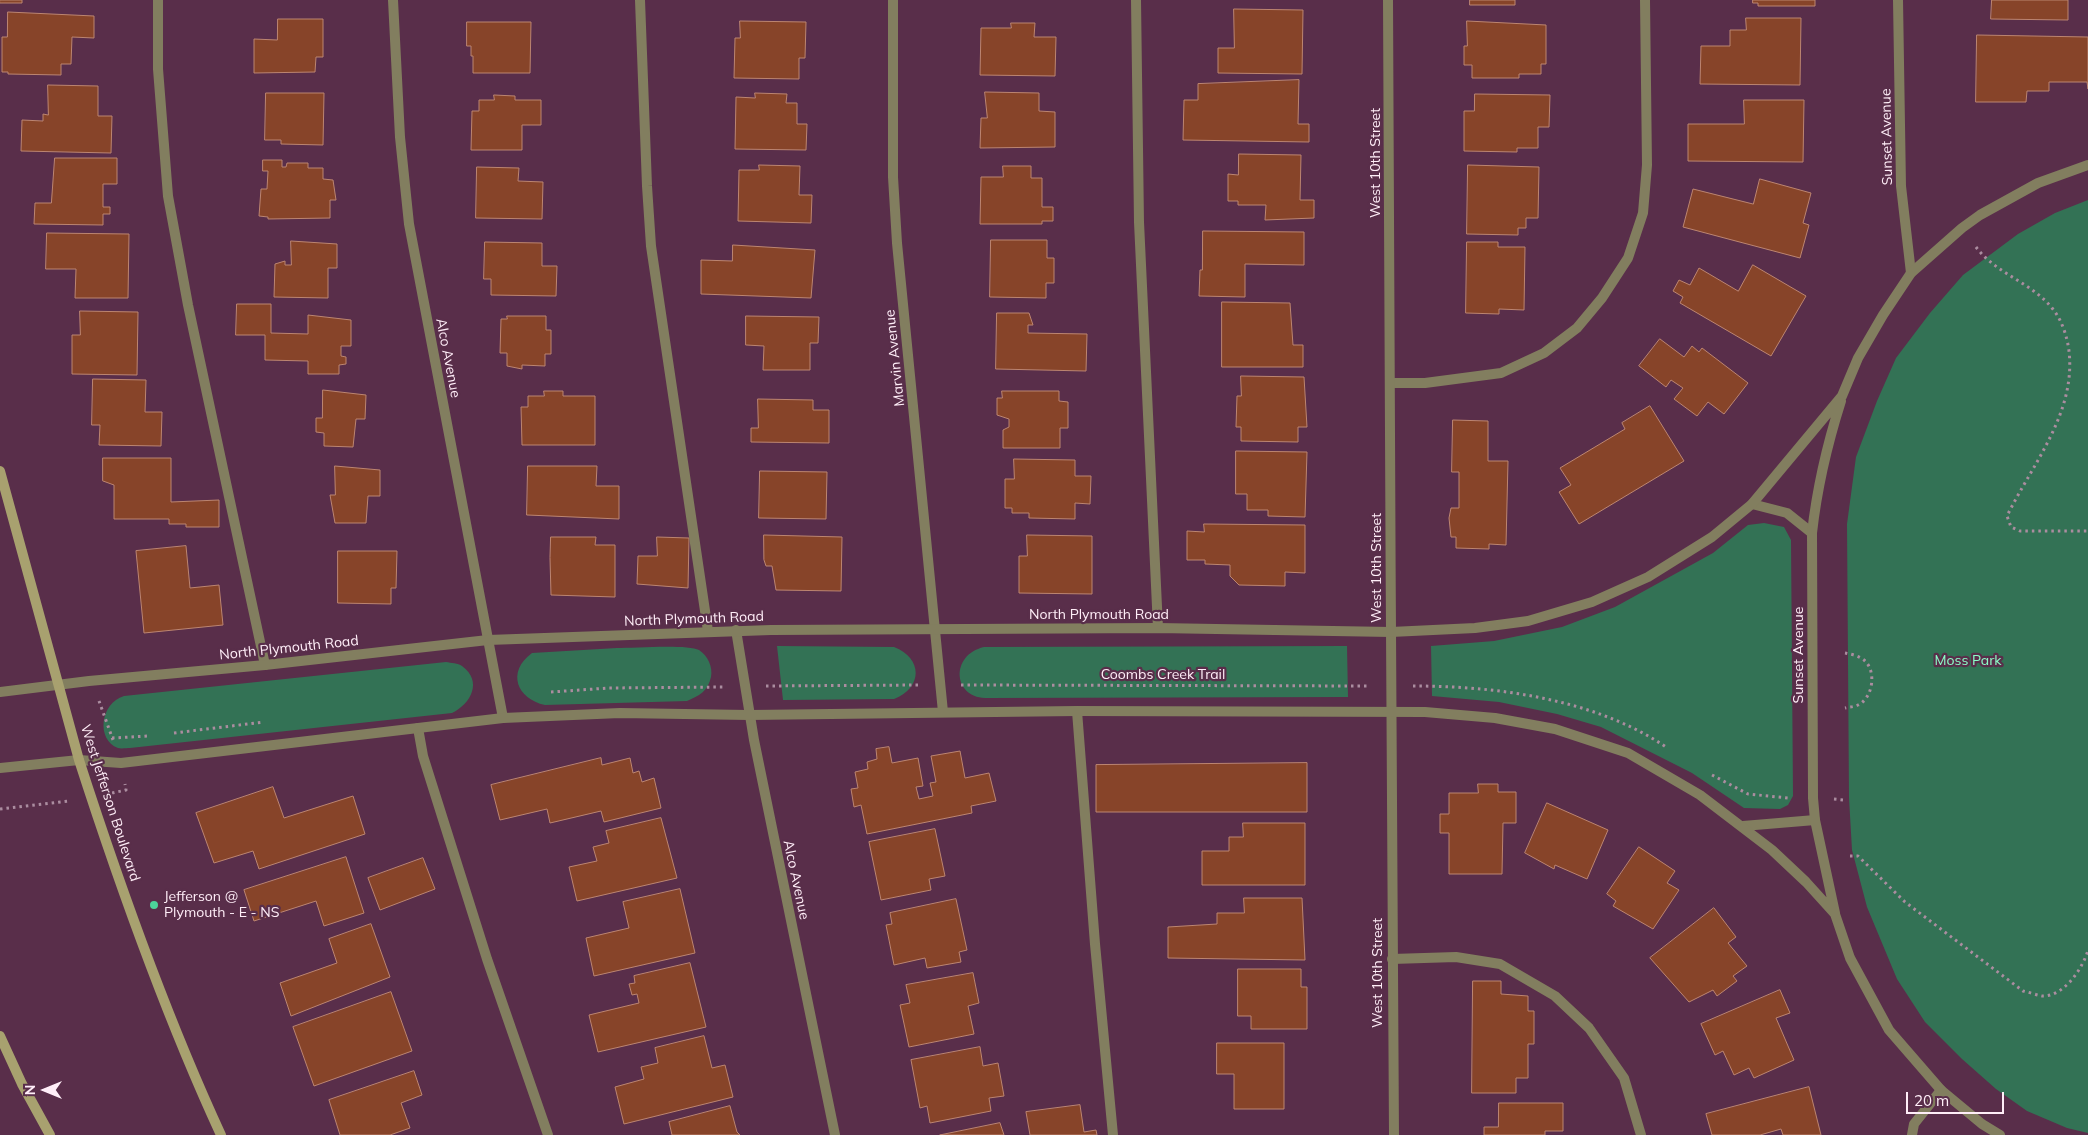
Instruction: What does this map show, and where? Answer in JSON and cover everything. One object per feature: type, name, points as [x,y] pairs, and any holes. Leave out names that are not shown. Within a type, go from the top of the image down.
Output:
[{"type":"main road","name":"West Jefferson Boulevard","points":[[0,471],[79,760],[164,1002],[220,1135]]},
{"type":"main road","points":[[0,1036],[22,1084],[50,1135]]},
{"type":"street","points":[[158,0],[158,69],[168,196],[188,305],[265,665]]},
{"type":"street","name":"Alco Avenue","points":[[393,0],[400,137],[409,224],[504,718]]},
{"type":"street","points":[[640,0],[651,246],[708,631]]},
{"type":"street","name":"Marvin Avenue","points":[[893,0],[893,177],[897,244],[943,712]]},
{"type":"street","points":[[1136,0],[1139,222],[1158,628]]},
{"type":"street","name":"West 10th Street","points":[[1388,0],[1391,383],[1390,712],[1394,1135]]},
{"type":"street","points":[[1391,383],[1425,384],[1501,373],[1544,354],[1577,328],[1602,298],[1628,258],[1643,213],[1647,165],[1645,0]]},
{"type":"street","name":"Sunset Avenue","points":[[1898,0],[1901,186],[1911,274]]},
{"type":"street","points":[[1842,396],[1858,358],[1883,315],[1911,274],[1962,228],[1980,215],[2038,183],[2088,165]]},
{"type":"street","name":"North Plymouth Road","points":[[0,692],[488,640],[736,630],[1158,628],[1391,632],[1475,628],[1528,621],[1592,602],[1648,577],[1712,537],[1752,504],[1842,396]]},
{"type":"street","name":"Sunset Avenue","points":[[1842,396],[1824,457],[1816,494],[1812,534],[1815,820],[1835,914],[1850,958],[1889,1030],[1941,1090],[1982,1124],[2000,1135]]},
{"type":"street","points":[[1752,504],[1787,513],[1812,534]]},
{"type":"street","name":"Alco Avenue","points":[[736,630],[749,715],[835,1135]]},
{"type":"street","points":[[1077,711],[1095,944],[1114,1135]]},
{"type":"street","points":[[0,768],[79,760],[121,763],[504,718],[620,714],[749,715],[1077,711],[1425,712],[1495,718],[1555,729],[1628,754],[1700,795],[1743,826],[1806,882],[1835,914]]},
{"type":"street","points":[[418,728],[423,756],[484,950],[548,1135]]},
{"type":"street","points":[[1743,826],[1815,820]]},
{"type":"street","points":[[1392,959],[1456,957],[1500,964],[1554,996],[1590,1028],[1624,1078],[1641,1135]]},
{"type":"street","points":[[1912,1135],[1914,1124],[1941,1090]]},
{"type":"path","points":[[1976,247],[1990,263],[2002,272],[2022,281],[2053,308],[2067,336],[2071,368],[2064,407],[2045,449],[2007,516],[2011,527],[2020,531],[2088,531]]},
{"type":"path","points":[[1845,653],[1863,659],[1870,667],[1872,679],[1868,695],[1858,705],[1846,708]]},
{"type":"path","points":[[757,686],[915,685]]},
{"type":"path","name":"Coombs Creek Trail","points":[[959,685],[1367,686]]},
{"type":"path","points":[[0,809],[56,803]]},
{"type":"path","points":[[1850,856],[1858,856],[1905,902],[2023,991],[2044,996],[2060,991],[2074,978],[2088,950]]},
{"type":"green space","name":"Moss Park","points":[[2088,200],[2088,1133],[2067,1128],[2027,1111],[1996,1089],[1962,1059],[1925,1022],[1897,979],[1867,907],[1852,850],[1849,798],[1847,524],[1856,457],[1877,401],[1896,358],[1930,313],[1963,275],[2018,234],[2055,213]]},
{"type":"green space","points":[[1764,523],[1784,527],[1791,540],[1793,796],[1788,805],[1780,809],[1744,808],[1692,773],[1601,727],[1557,714],[1499,702],[1432,696],[1431,646],[1494,641],[1562,627],[1615,607],[1713,553],[1748,525]]},
{"type":"green space","points":[[777,646],[894,647],[904,652],[910,658],[916,673],[910,688],[904,694],[894,699],[783,700]]},
{"type":"green space","points":[[1347,646],[1348,697],[985,698],[974,696],[967,691],[962,684],[960,675],[961,666],[965,658],[973,651],[984,647]]},
{"type":"green space","points":[[684,647],[699,650],[705,655],[710,666],[710,682],[702,692],[687,701],[545,705],[535,702],[528,697],[518,684],[519,668],[532,653],[617,648]]},
{"type":"green space","points":[[446,662],[462,666],[472,678],[473,685],[472,692],[465,704],[452,713],[124,748],[118,748],[111,744],[104,730],[106,713],[110,706],[124,696]]},
{"type":"building","points":[[0,0],[22,0],[22,3],[0,3]]},
{"type":"building","points":[[1470,0],[1515,0],[1515,5],[1470,5]]},
{"type":"building","points":[[1753,0],[1815,0],[1815,6],[1758,6],[1758,3],[1753,3]]},
{"type":"building","points":[[1992,0],[2068,0],[2068,20],[1991,19]]},
{"type":"building","points":[[1234,9],[1303,10],[1302,74],[1218,73],[1218,48],[1234,48]]},
{"type":"building","points":[[8,12],[94,16],[94,38],[72,37],[71,64],[61,64],[61,75],[8,74],[8,72],[2,72],[2,37],[7,37]]},
{"type":"building","points":[[1746,18],[1801,18],[1800,85],[1700,84],[1701,46],[1730,46],[1730,30],[1746,30]]},
{"type":"building","points":[[278,19],[323,19],[323,57],[316,57],[315,72],[254,73],[254,39],[277,40]]},
{"type":"building","points":[[740,21],[806,22],[805,58],[799,58],[799,79],[734,78],[735,38],[740,38]]},
{"type":"building","points":[[1467,21],[1546,25],[1546,64],[1541,64],[1541,74],[1519,74],[1519,78],[1472,78],[1472,65],[1464,65],[1464,46],[1467,46]]},
{"type":"building","points":[[467,22],[531,22],[530,73],[473,73],[471,46],[467,46]]},
{"type":"building","points":[[1011,23],[1035,23],[1034,37],[1056,37],[1055,76],[980,75],[981,28],[1011,28]]},
{"type":"building","points":[[1977,35],[2088,37],[2088,89],[2087,82],[2049,82],[2049,91],[2027,91],[2026,102],[1976,102]]},
{"type":"building","points":[[1299,80],[1298,124],[1309,124],[1309,142],[1183,140],[1184,100],[1198,100],[1198,84]]},
{"type":"building","points":[[48,85],[98,86],[98,116],[112,116],[111,153],[21,151],[22,120],[43,121],[43,114],[48,115]]},
{"type":"building","points":[[985,92],[1039,93],[1039,111],[1055,112],[1055,147],[980,148],[981,118],[987,118]]},
{"type":"building","points":[[266,93],[324,93],[323,145],[281,144],[281,140],[265,140]]},
{"type":"building","points":[[755,93],[787,94],[786,103],[797,103],[797,124],[807,124],[806,150],[735,149],[736,97],[755,98]]},
{"type":"building","points":[[1475,94],[1550,95],[1549,127],[1538,127],[1538,148],[1517,148],[1517,152],[1464,151],[1464,111],[1474,111]]},
{"type":"building","points":[[494,95],[515,96],[515,100],[541,100],[541,125],[522,125],[522,150],[471,150],[472,111],[479,111],[479,100],[494,100]]},
{"type":"building","points":[[1744,100],[1804,100],[1803,162],[1688,161],[1688,124],[1744,124]]},
{"type":"building","points":[[1239,154],[1301,155],[1300,200],[1314,200],[1314,218],[1265,220],[1266,205],[1238,205],[1238,201],[1228,201],[1228,174],[1238,175]]},
{"type":"building","points":[[55,158],[117,158],[117,184],[103,184],[103,207],[110,207],[110,214],[103,214],[103,225],[34,224],[35,203],[51,203]]},
{"type":"building","points":[[263,160],[282,160],[282,167],[286,167],[287,163],[308,163],[308,168],[323,168],[323,179],[333,180],[336,200],[330,200],[330,218],[268,219],[268,217],[259,216],[261,189],[267,189],[268,171],[263,171]]},
{"type":"building","points":[[759,165],[800,166],[799,195],[812,195],[811,223],[738,221],[739,170],[759,170]]},
{"type":"building","points":[[1468,165],[1539,167],[1538,218],[1526,218],[1526,228],[1518,228],[1518,235],[1467,234]]},
{"type":"building","points":[[1003,166],[1031,166],[1031,178],[1042,178],[1042,207],[1053,207],[1053,221],[1042,221],[1042,224],[980,224],[981,177],[1003,177]]},
{"type":"building","points":[[477,167],[519,168],[518,181],[543,182],[542,219],[476,218]]},
{"type":"building","points":[[1760,179],[1811,193],[1803,223],[1809,225],[1800,258],[1683,227],[1693,189],[1753,204]]},
{"type":"building","points":[[1203,231],[1304,232],[1304,265],[1245,264],[1245,297],[1199,296]]},
{"type":"building","points":[[47,233],[129,234],[128,298],[75,298],[76,269],[46,269]]},
{"type":"building","points":[[991,240],[1047,240],[1047,258],[1054,258],[1054,283],[1046,283],[1046,298],[990,297]]},
{"type":"building","points":[[291,241],[337,244],[337,268],[328,268],[328,298],[274,297],[275,264],[285,261],[285,265],[291,265]]},
{"type":"building","points":[[485,242],[542,243],[542,266],[557,266],[556,296],[491,295],[491,279],[484,279]]},
{"type":"building","points":[[1467,242],[1498,242],[1498,247],[1525,247],[1524,310],[1499,309],[1499,314],[1466,313]]},
{"type":"building","points":[[733,245],[815,250],[811,298],[701,294],[701,260],[732,261]]},
{"type":"building","points":[[1753,265],[1806,296],[1771,356],[1680,303],[1683,297],[1673,291],[1679,280],[1690,285],[1699,268],[1738,291]]},
{"type":"building","points":[[1222,302],[1290,303],[1293,345],[1303,345],[1303,367],[1222,367]]},
{"type":"building","points":[[237,304],[271,304],[271,333],[308,334],[308,315],[351,320],[351,346],[341,346],[341,356],[346,357],[346,364],[339,365],[339,374],[308,374],[308,361],[265,360],[265,335],[236,335]]},
{"type":"building","points":[[80,311],[138,312],[137,375],[72,374],[72,335],[80,335]]},
{"type":"building","points":[[997,313],[1029,313],[1033,325],[1028,325],[1028,333],[1087,334],[1086,371],[996,369]]},
{"type":"building","points":[[507,316],[546,316],[546,330],[551,330],[551,354],[545,354],[545,366],[522,365],[522,369],[507,366],[507,353],[500,353],[501,319],[507,319]]},
{"type":"building","points":[[746,316],[819,317],[818,343],[810,343],[810,370],[763,370],[764,346],[746,345]]},
{"type":"building","points":[[1660,339],[1684,357],[1692,346],[1699,352],[1702,348],[1748,383],[1724,414],[1708,402],[1697,416],[1674,399],[1683,388],[1671,380],[1666,387],[1639,366]]},
{"type":"building","points":[[1241,376],[1304,377],[1307,427],[1298,427],[1298,442],[1241,441],[1241,427],[1236,427],[1237,396],[1241,396]]},
{"type":"building","points":[[93,379],[146,380],[145,412],[162,412],[161,446],[99,445],[100,425],[92,425]]},
{"type":"building","points":[[323,390],[366,395],[365,419],[356,419],[353,447],[324,446],[324,433],[316,432],[316,418],[322,418]]},
{"type":"building","points":[[544,391],[563,391],[563,396],[595,396],[595,445],[522,445],[521,407],[528,407],[528,396],[544,396]]},
{"type":"building","points":[[1002,391],[1059,391],[1059,401],[1068,402],[1068,428],[1060,428],[1060,448],[1003,448],[1003,430],[1009,427],[1009,419],[997,415],[997,398],[1002,398]]},
{"type":"building","points":[[758,399],[813,400],[813,410],[829,410],[829,443],[751,442],[751,428],[758,428]]},
{"type":"building","points":[[1650,406],[1684,461],[1579,524],[1559,492],[1571,485],[1560,468],[1625,429],[1622,423]]},
{"type":"building","points":[[1453,420],[1488,421],[1488,461],[1508,461],[1506,545],[1489,544],[1489,549],[1456,548],[1456,537],[1451,537],[1449,518],[1451,508],[1459,508],[1459,472],[1452,472]]},
{"type":"building","points":[[1236,451],[1307,452],[1305,517],[1268,516],[1268,510],[1247,510],[1247,494],[1236,494]]},
{"type":"building","points":[[103,458],[171,458],[171,502],[219,500],[219,527],[186,527],[186,524],[169,524],[169,519],[114,519],[114,485],[103,481]]},
{"type":"building","points":[[1014,459],[1075,460],[1075,476],[1091,476],[1090,504],[1075,503],[1075,519],[1029,518],[1029,513],[1012,513],[1012,508],[1005,508],[1005,479],[1014,479]]},
{"type":"building","points":[[335,466],[380,470],[380,496],[368,496],[366,523],[335,523],[330,495],[335,495]]},
{"type":"building","points":[[528,466],[597,466],[596,486],[619,486],[619,519],[527,515]]},
{"type":"building","points":[[760,471],[827,472],[826,519],[759,518]]},
{"type":"building","points":[[1204,524],[1305,525],[1305,573],[1285,572],[1285,586],[1239,585],[1230,576],[1230,565],[1205,564],[1205,560],[1187,560],[1187,531],[1204,532]]},
{"type":"building","points":[[764,535],[842,537],[841,591],[776,590],[772,566],[766,566],[764,560]]},
{"type":"building","points":[[1027,535],[1092,536],[1092,594],[1019,593],[1019,556],[1027,556]]},
{"type":"building","points":[[551,537],[596,537],[595,545],[615,545],[615,597],[551,595]]},
{"type":"building","points":[[657,537],[689,538],[688,588],[637,584],[638,556],[657,556]]},
{"type":"building","points":[[186,546],[190,588],[219,585],[223,625],[144,633],[136,551]]},
{"type":"building","points":[[338,551],[397,551],[396,588],[391,588],[391,604],[338,603]]},
{"type":"building","points":[[889,747],[892,763],[918,758],[923,786],[916,787],[919,799],[933,796],[930,783],[936,782],[931,756],[960,751],[965,778],[989,773],[996,801],[971,806],[972,813],[867,834],[861,805],[854,807],[851,789],[858,788],[855,772],[868,769],[867,762],[877,759],[876,749]]},
{"type":"building","points":[[601,758],[602,765],[630,758],[633,773],[639,771],[642,782],[654,778],[661,808],[604,822],[601,811],[550,823],[547,809],[500,820],[491,785]]},
{"type":"building","points":[[1307,763],[1307,812],[1096,812],[1096,765]]},
{"type":"building","points":[[1478,784],[1498,784],[1498,792],[1516,792],[1516,823],[1503,823],[1502,874],[1449,874],[1449,833],[1440,833],[1440,814],[1449,814],[1449,793],[1478,793]]},
{"type":"building","points":[[273,787],[284,818],[353,796],[365,834],[259,869],[253,851],[214,863],[196,813]]},
{"type":"building","points":[[1547,803],[1608,830],[1587,879],[1555,865],[1554,869],[1525,853]]},
{"type":"building","points":[[661,818],[677,878],[577,901],[569,867],[597,861],[593,847],[609,843],[606,831]]},
{"type":"building","points":[[1243,823],[1305,823],[1305,885],[1202,885],[1202,851],[1229,851],[1229,837],[1243,837]]},
{"type":"building","points":[[935,829],[945,876],[929,879],[931,890],[881,900],[869,842]]},
{"type":"building","points":[[1639,847],[1675,871],[1667,883],[1679,890],[1653,929],[1613,906],[1616,901],[1607,894]]},
{"type":"building","points":[[346,857],[364,913],[324,926],[316,901],[254,921],[244,890]]},
{"type":"building","points":[[423,858],[435,889],[380,910],[368,878]]},
{"type":"building","points":[[680,889],[695,953],[594,976],[586,938],[629,928],[623,902]]},
{"type":"building","points":[[1244,898],[1302,898],[1305,960],[1168,958],[1168,927],[1217,924],[1217,913],[1244,913]]},
{"type":"building","points":[[956,899],[967,950],[959,952],[961,962],[927,968],[925,958],[894,965],[886,925],[892,924],[890,913]]},
{"type":"building","points":[[1714,908],[1736,937],[1728,943],[1747,966],[1733,976],[1737,981],[1717,996],[1713,990],[1689,1002],[1650,958]]},
{"type":"building","points":[[371,924],[390,977],[291,1016],[280,983],[337,963],[329,939]]},
{"type":"building","points":[[690,963],[706,1027],[598,1052],[589,1015],[639,1003],[637,994],[632,995],[629,984],[635,983],[634,976]]},
{"type":"building","points":[[1238,969],[1301,969],[1301,987],[1307,987],[1307,1029],[1251,1029],[1251,1016],[1238,1016]]},
{"type":"building","points":[[973,973],[979,1003],[968,1006],[974,1034],[909,1047],[900,1005],[910,1003],[906,985]]},
{"type":"building","points":[[1473,981],[1501,981],[1501,994],[1528,996],[1528,1011],[1534,1011],[1534,1044],[1528,1044],[1528,1078],[1516,1078],[1516,1093],[1472,1093]]},
{"type":"building","points":[[1780,990],[1790,1013],[1776,1018],[1794,1060],[1754,1078],[1749,1068],[1734,1075],[1723,1051],[1715,1055],[1701,1024]]},
{"type":"building","points":[[391,992],[412,1051],[314,1086],[293,1027]]},
{"type":"building","points":[[704,1036],[712,1068],[725,1065],[733,1097],[624,1124],[615,1087],[644,1079],[641,1067],[658,1063],[655,1048]]},
{"type":"building","points":[[1217,1043],[1284,1043],[1284,1109],[1234,1109],[1234,1074],[1217,1074]]},
{"type":"building","points":[[980,1047],[983,1066],[998,1063],[1004,1096],[989,1098],[991,1111],[930,1123],[927,1106],[920,1108],[911,1060]]},
{"type":"building","points":[[414,1071],[422,1095],[401,1103],[410,1128],[390,1135],[340,1135],[329,1100]]},
{"type":"building","points":[[1809,1087],[1821,1135],[1783,1135],[1781,1129],[1760,1135],[1712,1135],[1706,1114]]},
{"type":"building","points":[[1499,1103],[1563,1103],[1563,1131],[1545,1131],[1545,1135],[1484,1135],[1484,1127],[1498,1127]]},
{"type":"building","points":[[1080,1105],[1084,1132],[1096,1130],[1097,1135],[1030,1135],[1026,1112]]},
{"type":"building","points":[[730,1106],[737,1132],[740,1135],[672,1135],[669,1122]]},
{"type":"building","points":[[1000,1123],[1004,1135],[940,1135]]},
{"type":"place","name":"Jefferson @ Plymouth - E - NS","points":[[154,905]]}]
